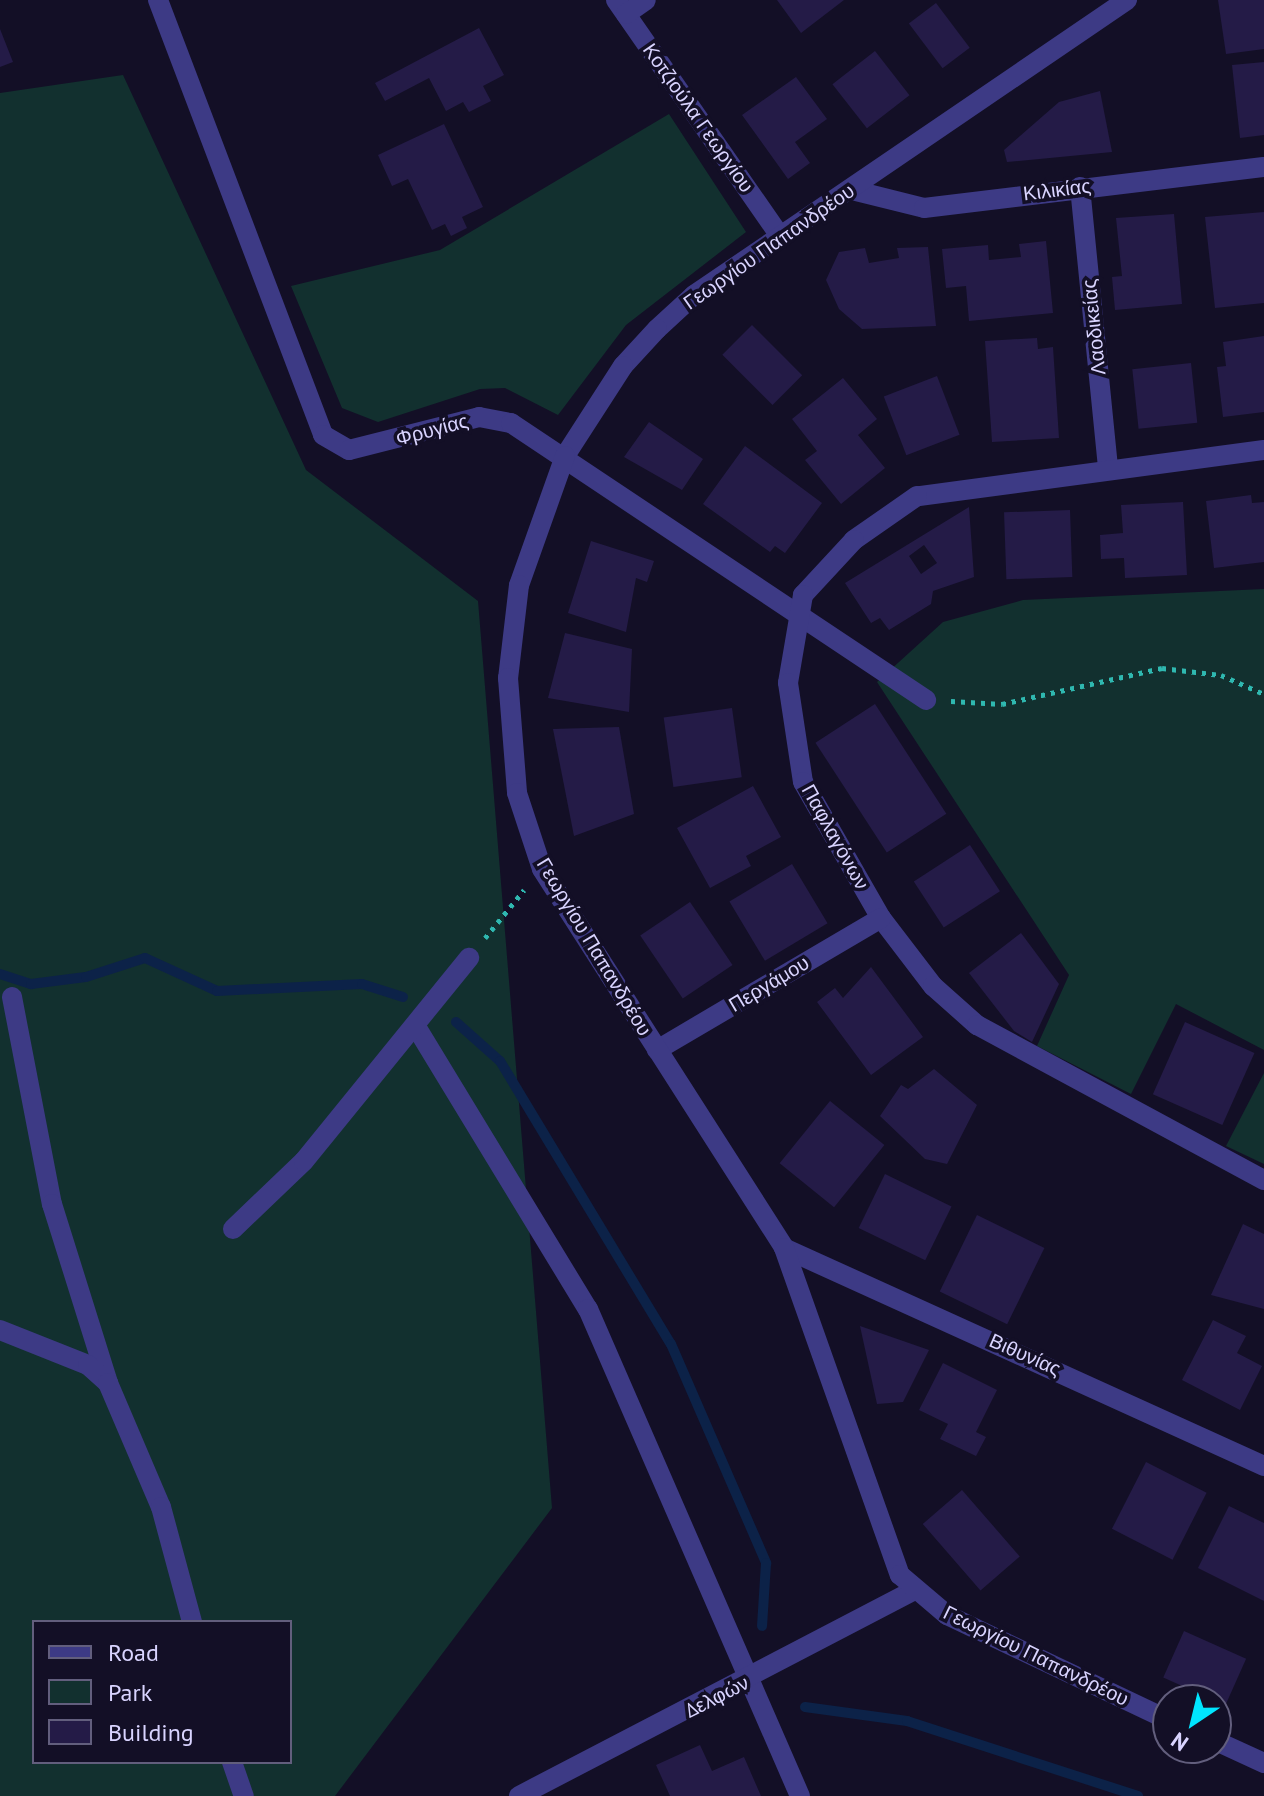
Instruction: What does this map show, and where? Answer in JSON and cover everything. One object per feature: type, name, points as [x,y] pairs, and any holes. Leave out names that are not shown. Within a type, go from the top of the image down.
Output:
[{"type":"street","name":"Φρυγίας","points":[[158,0],[323,435],[349,450],[495,417],[565,456],[926,700]]},
{"type":"street","points":[[621,7],[646,0]]},
{"type":"street","name":"Γεωργίου Παπανδρέου","points":[[1127,0],[852,190],[780,236],[657,329],[623,366],[565,456],[511,630],[517,793],[542,869],[784,1248],[881,1537],[912,1591],[1017,1651],[1152,1713]]},
{"type":"street","name":"Κοτζιούλα Γεωργίου","points":[[621,7],[780,236]]},
{"type":"street","name":"Κιλικίας","points":[[852,190],[924,208],[1264,167]]},
{"type":"street","name":"Λαοδικείας","points":[[1080,187],[1108,467]]},
{"type":"street","points":[[796,613],[854,540],[917,496],[1108,467],[1264,450]]},
{"type":"street","name":"Παφλαγόνων","points":[[796,613],[788,683],[803,782],[881,918],[933,986],[977,1025],[1264,1180]]},
{"type":"street","name":"Περγάμου","points":[[657,1050],[881,918]]},
{"type":"street","points":[[233,1229],[304,1161],[469,958]]},
{"type":"street","points":[[12,997],[52,1204],[108,1383],[161,1507],[191,1620]]},
{"type":"street","points":[[415,1025],[588,1309],[800,1796]]},
{"type":"street","name":"Βιθυνίας","points":[[784,1248],[1264,1466]]},
{"type":"street","points":[[0,1330],[88,1365],[108,1383]]},
{"type":"street","name":"Δελφών","points":[[523,1795],[751,1680],[912,1591]]},
{"type":"street","points":[[1232,1748],[1264,1763]]},
{"type":"street","points":[[233,1764],[244,1796]]},
{"type":"path","points":[[926,700],[1002,704],[1162,668],[1221,675],[1264,694]]},
{"type":"path","points":[[469,958],[542,869]]},
{"type":"green space","points":[[123,75],[306,470],[478,601],[552,1508],[335,1796],[0,1796],[0,93]]},
{"type":"green space","points":[[669,114],[746,232],[626,325],[558,415],[505,388],[480,389],[378,422],[342,408],[291,286],[440,250]]},
{"type":"green space","points":[[1264,589],[1264,1050],[1176,1004],[1131,1094],[1037,1046],[1069,975],[877,682],[943,622],[1023,600]]},
{"type":"green space","points":[[1264,1073],[1264,1164],[1226,1146]]},
{"type":"building","points":[[777,0],[844,0],[801,33]]},
{"type":"building","points":[[1218,0],[1264,0],[1264,49],[1226,54]]},
{"type":"building","points":[[936,3],[970,48],[943,68],[909,23]]},
{"type":"building","points":[[479,28],[504,75],[483,86],[491,101],[469,112],[463,102],[446,111],[429,78],[385,101],[375,83]]},
{"type":"building","points":[[0,29],[13,62],[0,67]]},
{"type":"building","points":[[875,51],[909,95],[867,128],[832,84]]},
{"type":"building","points":[[1264,62],[1264,135],[1240,138],[1232,65]]},
{"type":"building","points":[[796,77],[827,119],[795,142],[810,163],[788,179],[742,115]]},
{"type":"building","points":[[1100,91],[1112,152],[1007,162],[1004,150],[1059,102]]},
{"type":"building","points":[[444,124],[483,207],[462,217],[467,228],[451,236],[445,224],[432,230],[408,179],[392,186],[378,155]]},
{"type":"building","points":[[1264,212],[1264,303],[1215,308],[1205,217]]},
{"type":"building","points":[[1174,214],[1182,304],[1115,310],[1112,277],[1122,276],[1116,218]]},
{"type":"building","points":[[1046,241],[1053,313],[969,321],[966,286],[946,288],[942,249],[988,245],[989,260],[1021,257],[1019,244]]},
{"type":"building","points":[[928,247],[936,326],[862,329],[839,309],[826,280],[839,252],[865,248],[869,263],[899,258],[897,248]]},
{"type":"building","points":[[752,325],[802,375],[773,405],[722,355]]},
{"type":"building","points":[[1264,336],[1264,412],[1223,417],[1217,367],[1226,366],[1223,342]]},
{"type":"building","points":[[1037,338],[1038,349],[1053,347],[1059,438],[992,442],[985,341]]},
{"type":"building","points":[[1191,363],[1197,423],[1139,429],[1132,369]]},
{"type":"building","points":[[937,376],[960,435],[906,455],[884,396]]},
{"type":"building","points":[[843,378],[877,419],[858,435],[885,468],[841,504],[805,460],[817,451],[792,419]]},
{"type":"building","points":[[649,422],[703,459],[682,490],[624,457]]},
{"type":"building","points":[[745,446],[822,503],[785,553],[775,546],[770,552],[703,504]]},
{"type":"building","points":[[1251,495],[1252,503],[1264,502],[1264,562],[1214,568],[1206,501]]},
{"type":"building","points":[[1183,502],[1187,575],[1125,578],[1124,558],[1101,559],[1100,535],[1123,533],[1121,505]]},
{"type":"building","points":[[969,507],[974,577],[933,591],[931,604],[889,630],[880,618],[871,623],[845,583]],"holes":[[[924,545],[937,563],[921,574],[909,556]]]},
{"type":"building","points":[[1070,510],[1072,577],[1006,579],[1004,512]]},
{"type":"building","points":[[591,541],[654,561],[647,582],[636,578],[626,632],[568,613]]},
{"type":"building","points":[[565,633],[632,649],[629,712],[548,698]]},
{"type":"building","points":[[875,704],[946,814],[887,853],[815,743]]},
{"type":"building","points":[[732,708],[742,777],[673,787],[664,718]]},
{"type":"building","points":[[619,727],[634,814],[574,836],[553,729]]},
{"type":"building","points":[[753,786],[781,837],[746,856],[751,866],[710,888],[677,828]]},
{"type":"building","points":[[970,845],[1000,891],[944,928],[914,881]]},
{"type":"building","points":[[792,864],[828,923],[765,961],[729,902]]},
{"type":"building","points":[[690,902],[732,965],[683,999],[640,936]]},
{"type":"building","points":[[1021,933],[1059,984],[1032,1042],[1014,1031],[969,973]]},
{"type":"building","points":[[871,967],[923,1037],[871,1075],[817,1002],[835,988],[843,998]]},
{"type":"building","points":[[1185,1022],[1254,1053],[1222,1125],[1153,1094]]},
{"type":"building","points":[[934,1069],[977,1105],[947,1164],[925,1159],[880,1116],[901,1085],[908,1089]]},
{"type":"building","points":[[830,1101],[884,1145],[834,1207],[780,1163]]},
{"type":"building","points":[[885,1174],[952,1206],[925,1260],[859,1228]]},
{"type":"building","points":[[977,1215],[1044,1248],[1007,1324],[940,1291]]},
{"type":"building","points":[[1243,1224],[1264,1234],[1264,1309],[1211,1295]]},
{"type":"building","points":[[1213,1320],[1246,1336],[1237,1353],[1262,1366],[1240,1410],[1182,1380]]},
{"type":"building","points":[[860,1326],[929,1350],[903,1402],[877,1404]]},
{"type":"building","points":[[943,1363],[997,1390],[976,1432],[986,1437],[976,1456],[940,1439],[948,1424],[919,1410]]},
{"type":"building","points":[[1146,1462],[1207,1493],[1173,1560],[1112,1529]]},
{"type":"building","points":[[962,1490],[1020,1556],[980,1591],[923,1524]]},
{"type":"building","points":[[1229,1506],[1264,1523],[1264,1601],[1198,1568]]},
{"type":"building","points":[[1184,1631],[1246,1659],[1232,1690],[1232,1684],[1178,1684],[1163,1678]]},
{"type":"building","points":[[700,1745],[712,1771],[744,1757],[761,1796],[670,1796],[656,1765]]},
{"type":"waterway","points":[[0,974],[31,984],[86,977],[145,958],[217,991],[362,984],[403,997]]},
{"type":"waterway","points":[[456,1022],[500,1061],[671,1344],[766,1563],[762,1626]]},
{"type":"waterway","points":[[805,1707],[907,1721],[1138,1796]]}]
